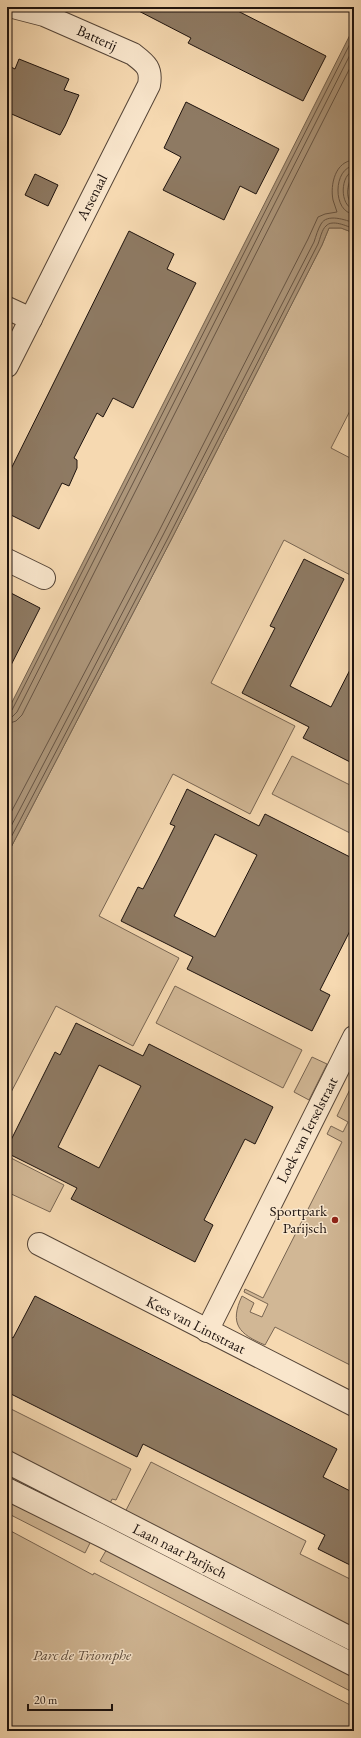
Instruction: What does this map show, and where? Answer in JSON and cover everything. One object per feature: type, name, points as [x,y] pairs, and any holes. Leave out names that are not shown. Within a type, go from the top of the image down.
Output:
[{"type":"street","name":"Batterij","points":[[13,7],[44,15],[133,54],[145,63],[151,74]]},
{"type":"street","name":"Arsenaal","points":[[7,366],[149,85],[151,74]]},
{"type":"street","points":[[7,308],[31,320]]},
{"type":"street","points":[[7,560],[44,578]]},
{"type":"street","name":"Loek van Ierselstraat","points":[[207,1331],[354,1037]]},
{"type":"street","name":"Kees van Lintstraat","points":[[39,1244],[354,1405]]},
{"type":"street","name":"Laan naar Parijsch","points":[[7,1462],[354,1640]]},
{"type":"street","name":"Laan naar Parijsch","points":[[7,1489],[354,1665]]},
{"type":"green space","points":[[354,172],[354,206],[349,198],[348,185]]},
{"type":"green space","points":[[329,228],[341,228],[354,233],[354,403],[331,448],[354,460],[354,577],[284,540],[211,683],[295,726],[250,814],[173,774],[99,916],[179,958],[133,1046],[56,1006],[7,1100],[7,855],[171,540],[322,245]]},
{"type":"green space","points":[[292,756],[354,787],[354,835],[272,794]]},
{"type":"green space","points":[[175,986],[302,1050],[283,1088],[156,1023]]},
{"type":"green space","points":[[312,1057],[327,1064],[309,1100],[294,1092]]},
{"type":"green space","points":[[354,1081],[354,1367],[275,1327],[265,1345],[256,1341],[249,1337],[239,1327],[236,1314],[242,1296],[254,1303],[250,1312],[262,1317],[268,1304],[244,1292],[245,1289],[263,1298],[342,1142],[327,1134],[331,1126],[343,1132],[348,1122],[337,1116]]},
{"type":"green space","points":[[7,1156],[64,1185],[50,1212],[7,1192]]},
{"type":"green space","points":[[7,1407],[131,1469],[116,1500],[112,1499],[109,1506],[7,1454]]},
{"type":"green space","points":[[151,1462],[306,1541],[300,1554],[354,1581],[354,1633],[124,1514]]},
{"type":"green space","points":[[7,1470],[101,1519],[98,1525],[7,1477]]},
{"type":"green space","points":[[7,1495],[92,1539],[85,1553],[7,1513]]},
{"type":"green space","name":"Parc de Triomphe","points":[[7,1529],[93,1575],[94,1573],[354,1707],[354,1731],[7,1731]]},
{"type":"green space","points":[[108,1547],[354,1674],[354,1693],[100,1561]]},
{"type":"water","points":[[354,27],[354,172],[348,185],[348,194],[354,206],[354,233],[341,228],[329,228],[322,245],[171,540],[7,855],[7,712]]},
{"type":"building","points":[[131,7],[230,7],[326,56],[303,101],[188,43],[191,38]]},
{"type":"building","points":[[19,59],[69,79],[64,90],[79,95],[60,135],[7,112],[7,65],[15,69]]},
{"type":"building","points":[[186,102],[279,149],[256,194],[240,186],[224,220],[163,190],[181,157],[164,148]]},
{"type":"building","points":[[35,174],[58,185],[48,206],[25,195]]},
{"type":"building","points":[[129,231],[174,254],[167,269],[196,283],[133,408],[113,398],[103,417],[97,413],[74,458],[77,460],[77,468],[69,486],[62,483],[39,529],[7,513],[7,477]]},
{"type":"building","points":[[304,559],[344,579],[290,686],[331,707],[354,662],[354,764],[303,738],[309,727],[242,693],[275,628],[270,626]]},
{"type":"building","points":[[7,591],[40,608],[7,673]]},
{"type":"building","points":[[187,789],[259,826],[265,814],[354,859],[354,923],[320,990],[330,995],[312,1031],[187,969],[193,957],[121,921],[138,887],[143,889],[159,858],[175,826],[170,824]],"holes":[[[215,834],[257,855],[215,937],[174,916]]]},
{"type":"building","points":[[76,1023],[143,1056],[149,1044],[273,1107],[255,1144],[245,1139],[204,1220],[213,1225],[195,1262],[71,1199],[77,1188],[7,1153],[7,1148],[55,1052],[60,1055]],"holes":[[[99,1065],[141,1086],[99,1168],[58,1147]]]},
{"type":"building","points":[[35,1296],[337,1449],[323,1477],[354,1493],[354,1567],[318,1549],[325,1535],[143,1444],[137,1457],[7,1392],[7,1335],[13,1338]]},
{"type":"place","name":"Sportpark Parijsch","points":[[335,1220]]}]
